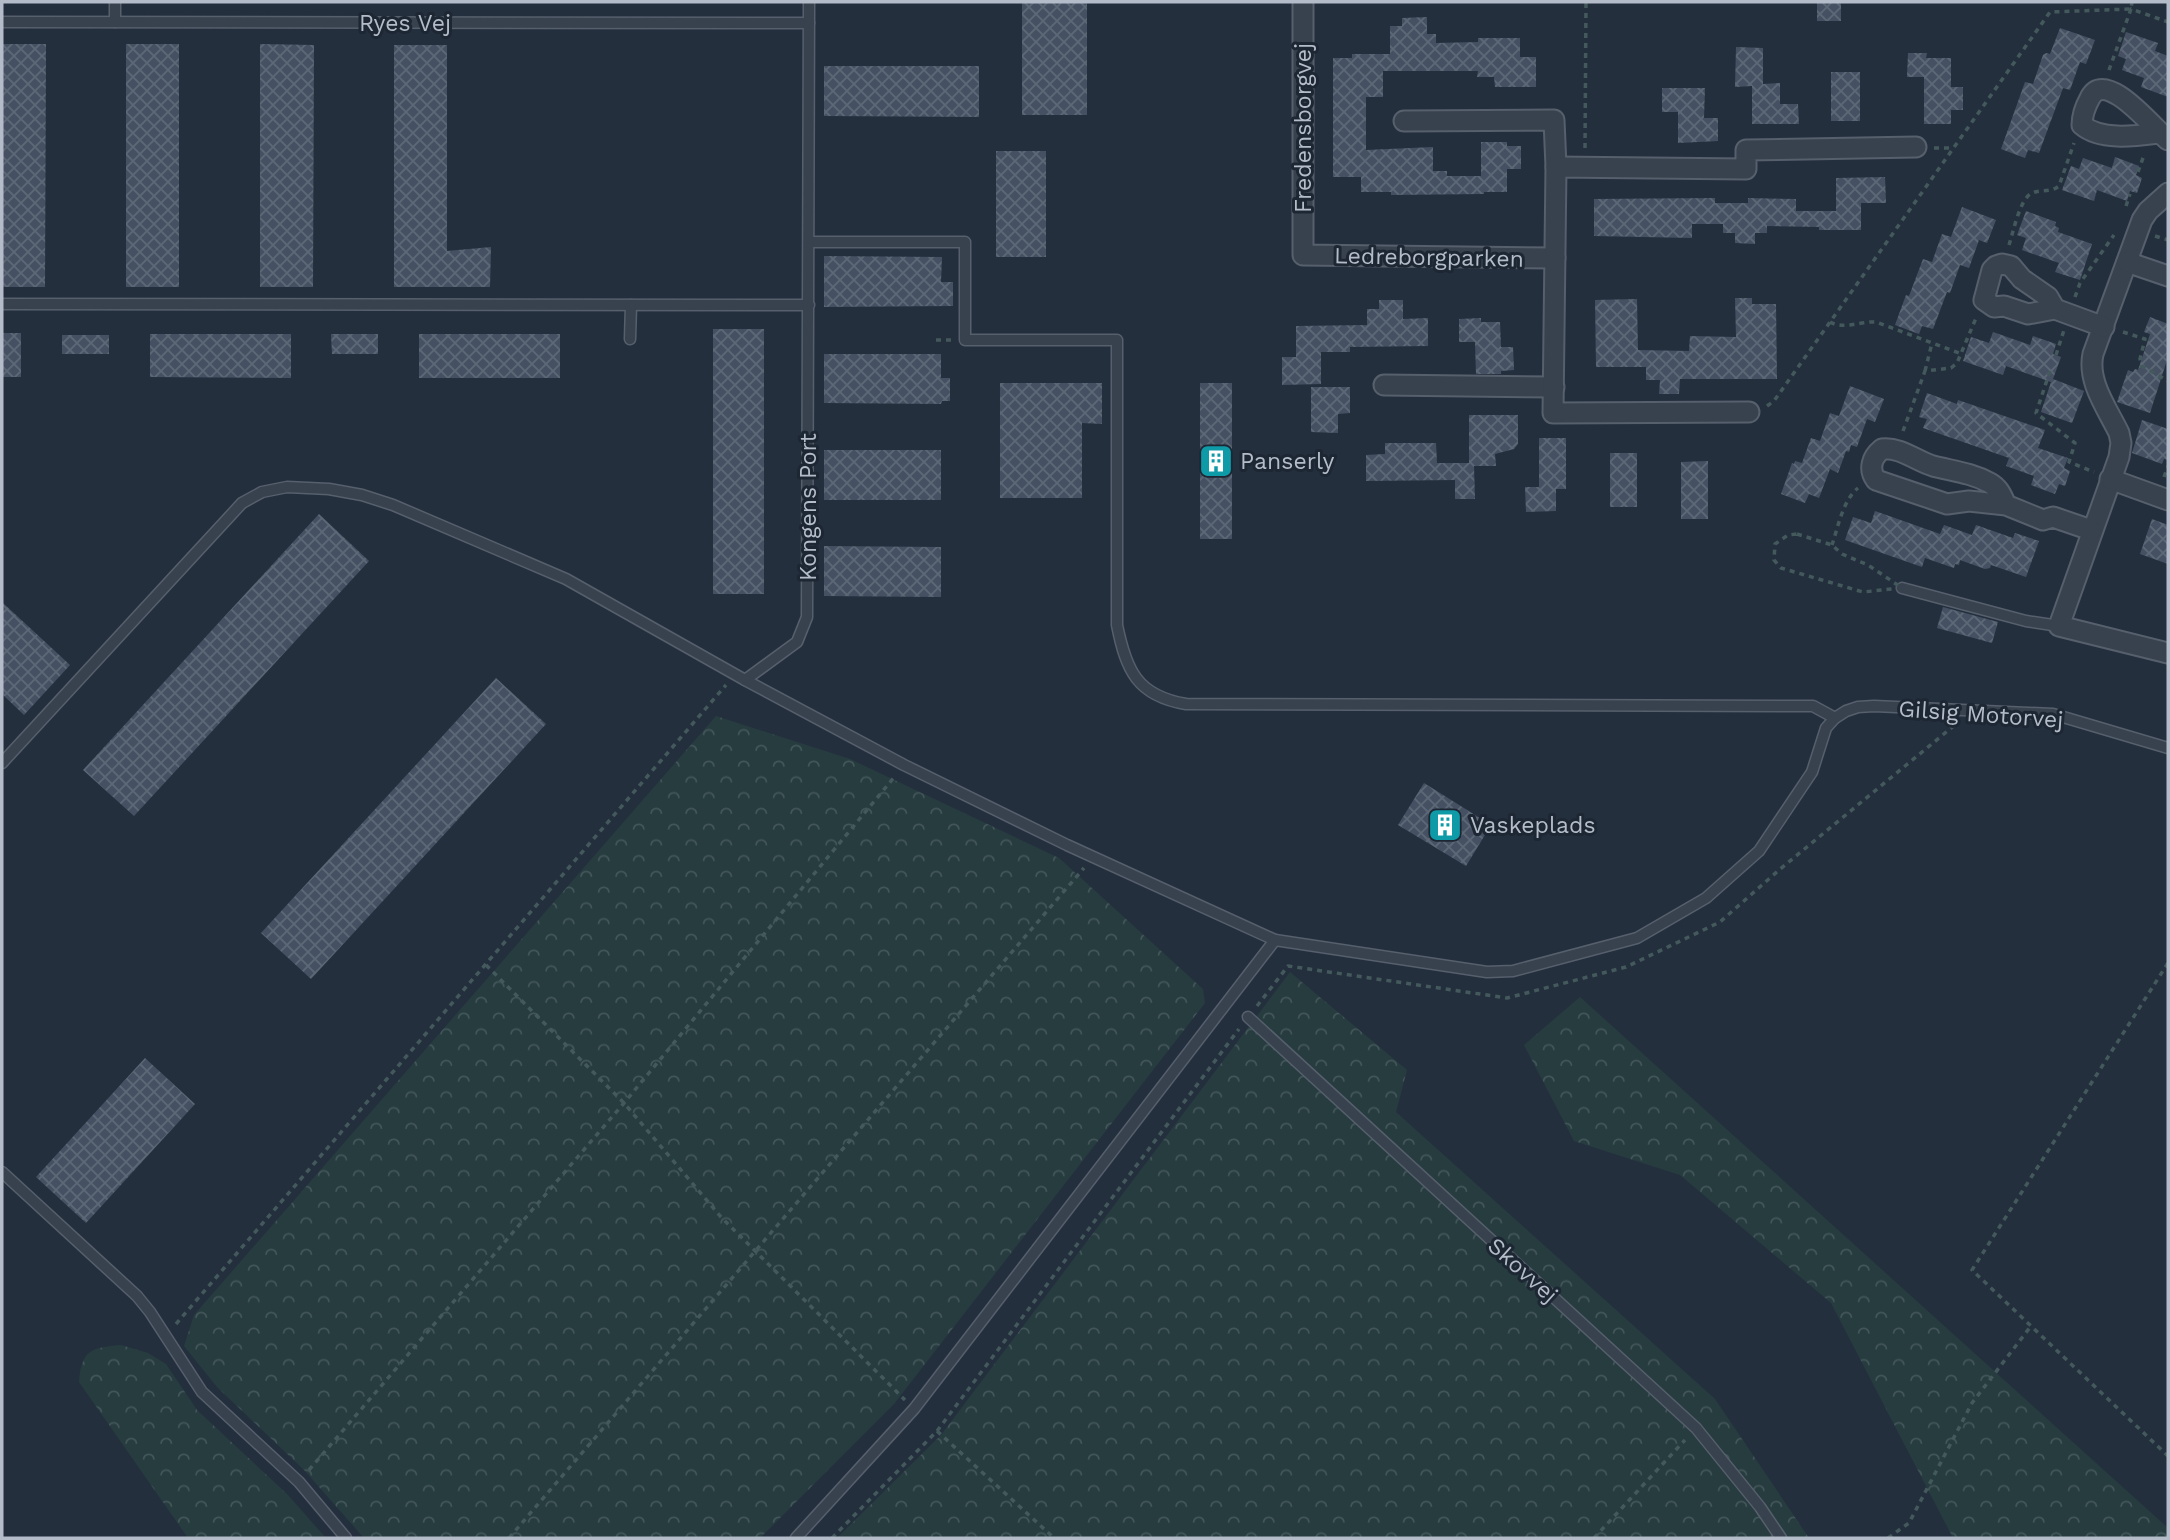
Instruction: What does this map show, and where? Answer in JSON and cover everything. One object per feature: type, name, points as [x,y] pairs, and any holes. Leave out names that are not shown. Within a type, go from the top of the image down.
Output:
[{"type":"street","name":"Fredensborgvej","points":[[1303,2],[1303,255]]},
{"type":"street","points":[[2102,88],[2139,110],[2163,136],[2123,137],[2095,134],[2082,125],[2082,118],[2091,96],[2102,88]]},
{"type":"street","name":"Ledreborgparken","points":[[1404,121],[1554,120],[1556,167],[1553,413],[1749,412]]},
{"type":"street","points":[[1556,167],[1746,169],[1746,150],[1916,148]]},
{"type":"street","points":[[2168,193],[2142,220],[2091,365],[2092,377],[2119,433],[2121,443],[2119,457],[2059,625],[2168,653]]},
{"type":"street","name":"Ledreborgparken","points":[[1303,255],[1555,258]]},
{"type":"street","points":[[2127,262],[2168,276]]},
{"type":"street","points":[[2062,312],[2042,291],[2022,279],[2011,266],[2002,264],[1992,270],[1983,295],[1984,300],[1994,307],[2004,306],[2028,314],[2062,312],[2104,327]]},
{"type":"street","points":[[1384,385],[1554,387]]},
{"type":"street","points":[[2006,505],[2000,492],[1992,484],[1959,470],[1932,466],[1896,450],[1882,449],[1872,464],[1873,475],[1882,483],[1947,504],[1969,500],[2006,505],[2043,520],[2053,517],[2091,530]]},
{"type":"street","points":[[2110,479],[2168,500]]},
{"type":"lane","points":[[115,2],[115,22]]},
{"type":"lane","name":"Kongens Port","points":[[745,680],[797,642],[807,617],[809,2]]},
{"type":"lane","name":"Ryes Vej","points":[[2,22],[809,23]]},
{"type":"lane","points":[[2,763],[242,503],[262,492],[287,487],[329,489],[362,495],[393,505],[566,579],[745,680],[904,765],[1067,845],[1275,940],[1487,972],[1513,971],[1637,938],[1706,898],[1759,851],[1812,772],[1826,728],[1835,718],[1813,706],[1200,704],[1165,700],[1148,690],[1133,675],[1122,651],[1117,625],[1117,341],[965,340],[965,242],[809,242]]},
{"type":"lane","points":[[2,303],[809,305]]},
{"type":"lane","points":[[630,339],[631,305]]},
{"type":"lane","points":[[1902,588],[2026,621],[2059,625]]},
{"type":"lane","name":"Gilsig Motorvej","points":[[1835,718],[1858,707],[1874,706],[2053,714],[2168,748]]},
{"type":"lane","points":[[796,1538],[914,1409],[1275,940]]},
{"type":"lane","name":"Skovvej","points":[[1248,1017],[1696,1428],[1760,1507],[1781,1538]]},
{"type":"lane","points":[[2,1172],[137,1296],[202,1392],[299,1482],[346,1538]]},
{"type":"path","points":[[1585,167],[1586,2]]},
{"type":"path","points":[[2102,88],[2132,2]]},
{"type":"path","points":[[1749,412],[1750,407],[1765,408],[1774,401],[2050,12],[2130,9],[2168,22]]},
{"type":"path","points":[[2002,264],[2024,202],[2033,192],[2053,190],[2059,186],[2082,125]]},
{"type":"path","points":[[2123,213],[2130,194]]},
{"type":"path","points":[[2062,312],[2116,231]]},
{"type":"path","points":[[1925,372],[1951,368],[1957,363],[1984,300]]},
{"type":"path","points":[[1830,323],[1844,326],[1865,321],[1876,323],[1962,354]]},
{"type":"path","points":[[2104,327],[2146,339],[2140,359],[2142,366],[2168,381]]},
{"type":"path","points":[[1896,450],[1925,372],[1932,343]]},
{"type":"path","points":[[2050,371],[2036,413],[2075,443],[2069,462],[2110,479]]},
{"type":"path","points":[[1832,545],[1842,514],[1853,492],[1873,475]]},
{"type":"path","points":[[1797,534],[1832,545],[1842,554],[1868,565],[1902,588],[1863,592],[1781,568],[1774,560],[1775,544],[1788,535],[1797,534]]},
{"type":"path","points":[[166,1336],[727,684],[745,680]]},
{"type":"path","points":[[832,1538],[937,1431],[1288,966],[1507,998],[1626,967],[1720,922],[1779,870],[1972,712]]},
{"type":"path","points":[[299,1482],[624,1103],[904,765]]},
{"type":"path","points":[[509,1538],[1087,864]]},
{"type":"path","points":[[2168,963],[1972,1270],[2168,1456]]},
{"type":"path","points":[[485,964],[624,1103],[721,1217],[914,1409]]},
{"type":"path","points":[[1888,1538],[1909,1523],[1972,1403],[2031,1326]]},
{"type":"path","points":[[1594,1538],[1696,1428]]},
{"type":"path","points":[[937,1431],[1054,1538]]},
{"type":"green space","points":[[716,716],[850,759],[1059,858],[1203,989],[1205,1003],[894,1404],[760,1538],[364,1538],[305,1471],[217,1387],[184,1346],[194,1315]]},
{"type":"green space","points":[[1290,972],[1407,1070],[1396,1112],[1715,1399],[1809,1538],[837,1538],[941,1435]]},
{"type":"green space","points":[[1580,997],[2168,1528],[2168,1538],[1953,1538],[1831,1303],[1680,1175],[1574,1141],[1524,1045]]},
{"type":"green space","points":[[121,1345],[148,1353],[166,1364],[197,1410],[287,1494],[326,1538],[188,1538],[79,1382],[80,1371],[90,1352],[102,1347]]},
{"type":"building","points":[[1022,2],[1087,2],[1087,115],[1022,115]]},
{"type":"building","points":[[1817,2],[1841,2],[1841,21],[1817,21]]},
{"type":"building","points":[[1427,17],[1427,34],[1436,34],[1436,43],[1478,42],[1478,38],[1520,38],[1520,57],[1536,57],[1536,87],[1495,87],[1494,77],[1477,77],[1478,71],[1383,71],[1383,97],[1366,97],[1366,150],[1433,147],[1433,171],[1447,171],[1447,176],[1481,176],[1481,142],[1507,142],[1507,146],[1521,146],[1521,169],[1507,169],[1507,192],[1391,195],[1391,192],[1361,192],[1361,177],[1333,177],[1333,58],[1352,58],[1352,54],[1390,54],[1390,26],[1402,26],[1402,18]]},
{"type":"building","points":[[2060,28],[2095,40],[2086,64],[2080,62],[2070,90],[2063,88],[2039,153],[2028,150],[2025,158],[2001,149],[2025,82],[2033,84],[2043,55],[2050,54]]},
{"type":"building","points":[[2126,32],[2158,43],[2155,51],[2168,56],[2168,97],[2141,87],[2144,78],[2122,70],[2126,59],[2118,56]]},
{"type":"building","points":[[2,44],[46,44],[45,287],[2,287]]},
{"type":"building","points":[[126,44],[179,44],[179,287],[126,287]]},
{"type":"building","points":[[260,44],[314,45],[313,287],[260,287]]},
{"type":"building","points":[[394,45],[447,45],[447,251],[491,247],[490,287],[394,287]]},
{"type":"building","points":[[1736,47],[1763,48],[1763,84],[1780,83],[1780,104],[1798,104],[1799,124],[1752,124],[1752,86],[1735,87]]},
{"type":"building","points":[[1908,53],[1927,53],[1926,58],[1951,58],[1951,87],[1963,87],[1963,110],[1951,110],[1951,124],[1924,124],[1924,77],[1907,77]]},
{"type":"building","points":[[824,66],[979,66],[979,117],[824,116]]},
{"type":"building","points":[[1831,72],[1860,72],[1860,121],[1831,121]]},
{"type":"building","points":[[1662,88],[1705,88],[1704,118],[1718,118],[1718,141],[1678,143],[1678,112],[1662,112]]},
{"type":"building","points":[[996,151],[1046,151],[1046,257],[996,257]]},
{"type":"building","points":[[2115,157],[2139,166],[2136,175],[2142,178],[2137,193],[2130,191],[2127,201],[2097,190],[2094,201],[2062,190],[2071,166],[2079,169],[2083,158],[2112,168]]},
{"type":"building","points":[[1885,177],[1886,203],[1861,203],[1861,230],[1767,226],[1767,233],[1755,233],[1755,244],[1735,243],[1735,233],[1723,233],[1723,224],[1692,224],[1692,238],[1594,236],[1594,199],[1715,198],[1715,203],[1748,203],[1748,198],[1796,199],[1796,211],[1836,211],[1836,178]]},
{"type":"building","points":[[1962,207],[1996,220],[1987,243],[1979,240],[1969,268],[1960,265],[1933,329],[1922,326],[1919,334],[1895,325],[1923,259],[1932,262],[1942,234],[1951,237]]},
{"type":"building","points":[[2026,211],[2056,222],[2058,232],[2092,244],[2080,280],[2055,272],[2059,263],[2022,250],[2026,238],[2017,235]]},
{"type":"building","points":[[824,256],[942,257],[941,282],[953,282],[953,306],[824,307]]},
{"type":"building","points":[[1735,298],[1752,298],[1752,304],[1776,304],[1777,379],[1680,379],[1679,394],[1659,394],[1660,380],[1646,380],[1646,367],[1596,367],[1595,300],[1637,299],[1638,350],[1689,351],[1690,336],[1736,337]]},
{"type":"building","points":[[1379,300],[1403,300],[1403,319],[1428,318],[1428,346],[1350,347],[1350,352],[1321,352],[1321,384],[1282,385],[1282,357],[1296,357],[1296,326],[1367,325],[1367,309],[1379,309]]},
{"type":"building","points":[[2150,317],[2168,324],[2168,357],[2150,413],[2117,402],[2128,370],[2138,370],[2150,334],[2144,332]]},
{"type":"building","points":[[1481,318],[1481,322],[1500,322],[1501,347],[1513,347],[1514,370],[1501,371],[1501,374],[1476,374],[1475,342],[1459,342],[1459,319]]},
{"type":"building","points":[[713,329],[764,329],[764,594],[713,594]]},
{"type":"building","points":[[1993,332],[2030,345],[2033,336],[2056,344],[2053,354],[2061,357],[2053,379],[2084,391],[2072,423],[2041,412],[2051,382],[2006,366],[2003,375],[1963,361],[1971,337],[1989,343]]},
{"type":"building","points":[[2,333],[21,333],[21,377],[2,377]]},
{"type":"building","points":[[150,334],[291,334],[291,378],[150,377]]},
{"type":"building","points":[[331,334],[378,334],[378,354],[332,354]]},
{"type":"building","points":[[419,334],[560,334],[560,378],[419,378]]},
{"type":"building","points":[[62,335],[109,335],[109,354],[62,354]]},
{"type":"building","points":[[824,354],[941,354],[941,378],[950,378],[950,401],[942,401],[941,404],[824,403]]},
{"type":"building","points":[[1000,383],[1102,383],[1102,424],[1082,423],[1082,498],[1000,498]]},
{"type":"building","name":"Panserly","points":[[1200,383],[1232,383],[1232,539],[1200,539]]},
{"type":"building","points":[[1850,386],[1884,399],[1875,422],[1867,419],[1857,447],[1851,445],[1849,452],[1846,451],[1838,473],[1830,469],[1819,498],[1809,494],[1805,503],[1781,494],[1792,463],[1802,463],[1811,438],[1820,441],[1830,413],[1839,416]]},
{"type":"building","points":[[1311,387],[1350,387],[1350,413],[1338,414],[1338,433],[1311,432]]},
{"type":"building","points":[[1927,393],[1957,404],[1958,400],[2045,430],[2038,448],[2068,458],[2064,468],[2070,471],[2065,486],[2059,484],[2055,494],[2031,485],[2034,476],[2006,466],[2009,458],[1923,428],[1927,419],[1919,417]]},
{"type":"building","points":[[1469,415],[1518,415],[1518,444],[1514,449],[1495,454],[1496,466],[1474,466],[1475,499],[1455,499],[1455,480],[1366,481],[1366,455],[1385,454],[1385,443],[1436,443],[1437,463],[1469,463]]},
{"type":"building","points":[[2142,420],[2168,429],[2168,460],[2164,459],[2162,464],[2132,453]]},
{"type":"building","points":[[1539,438],[1566,438],[1566,489],[1556,489],[1556,511],[1526,512],[1525,487],[1539,487]]},
{"type":"building","points":[[824,450],[941,450],[941,500],[824,500]]},
{"type":"building","points":[[1610,453],[1637,453],[1637,507],[1610,507]]},
{"type":"building","points":[[1708,461],[1708,519],[1681,519],[1681,462]]},
{"type":"building","points":[[1875,511],[1940,534],[1944,525],[1972,535],[1976,525],[2013,538],[2015,533],[2039,541],[2026,577],[1991,565],[1985,569],[1960,560],[1959,565],[1955,564],[1954,568],[1925,558],[1922,567],[1845,540],[1853,517],[1871,523]]},
{"type":"building","points":[[319,514],[369,561],[134,816],[83,770]]},
{"type":"building","points":[[2152,519],[2168,525],[2168,564],[2140,554]]},
{"type":"building","points":[[824,546],[941,547],[941,597],[824,596]]},
{"type":"building","points":[[2,602],[70,665],[24,715],[2,694]]},
{"type":"building","points":[[1943,607],[1998,622],[1992,643],[1937,628]]},
{"type":"building","points":[[496,678],[546,724],[311,979],[261,933]]},
{"type":"building","name":"Vaskeplads","points":[[1424,783],[1491,825],[1466,866],[1398,825]]},
{"type":"building","points":[[145,1058],[195,1104],[86,1223],[36,1177]]},
{"type":"place","name":"Panserly","points":[[1216,461]]},
{"type":"place","name":"Vaskeplads","points":[[1445,825]]}]
